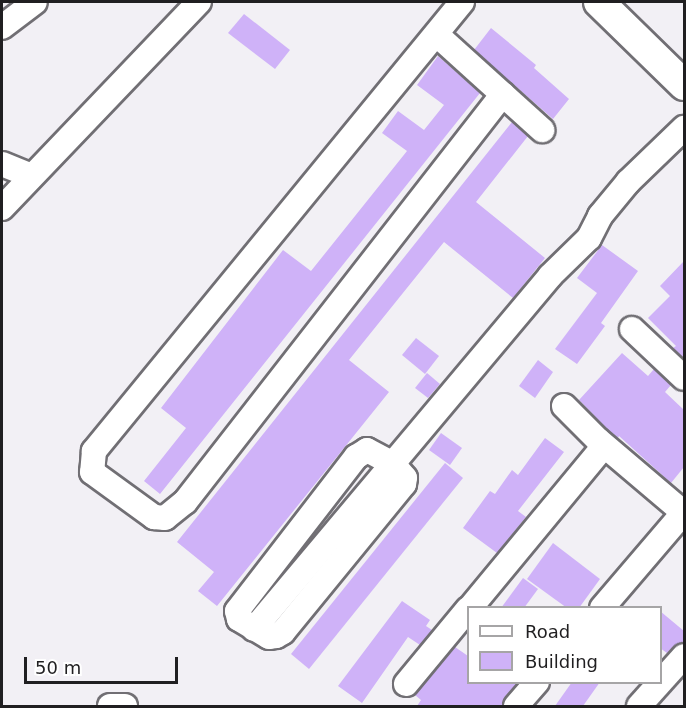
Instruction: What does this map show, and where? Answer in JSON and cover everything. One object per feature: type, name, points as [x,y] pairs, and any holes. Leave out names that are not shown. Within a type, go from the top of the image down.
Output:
[{"type":"street","points":[[2,27],[35,2]]},
{"type":"street","points":[[2,208],[199,2]]},
{"type":"street","points":[[462,2],[94,451],[92,472],[154,517],[165,518],[185,502],[503,94]]},
{"type":"street","points":[[599,2],[684,85]]},
{"type":"street","points":[[437,35],[542,130]]},
{"type":"street","points":[[393,464],[367,450],[356,457],[237,611],[239,619],[254,629],[393,464],[550,276],[589,238],[600,216],[628,182],[684,128]]},
{"type":"street","points":[[2,164],[31,176]]},
{"type":"street","points":[[632,329],[684,378]]},
{"type":"street","points":[[564,406],[604,446],[684,512],[604,606]]},
{"type":"street","points":[[471,606],[604,446]]},
{"type":"street","points":[[406,684],[467,610]]},
{"type":"street","points":[[662,680],[684,656]]},
{"type":"street","points":[[516,706],[535,684]]},
{"type":"street","points":[[639,706],[659,684]]},
{"type":"street","points":[[110,706],[125,706]]},
{"type":"building","points":[[244,14],[290,50],[275,69],[228,33]]},
{"type":"building","points":[[491,28],[536,65],[534,68],[569,99],[553,119],[474,50]]},
{"type":"building","points":[[438,56],[480,93],[160,494],[144,481],[186,428],[161,408],[283,250],[311,271],[407,151],[382,133],[398,111],[424,130],[444,105],[417,85]]},
{"type":"building","points":[[512,122],[528,136],[476,202],[545,258],[513,298],[444,242],[349,360],[389,392],[217,606],[198,591],[214,572],[177,542]]},
{"type":"building","points":[[602,245],[638,271],[601,323],[605,326],[577,364],[555,349],[597,293],[577,278]]},
{"type":"building","points":[[684,261],[684,359],[673,348],[676,346],[648,318],[670,296],[660,286]]},
{"type":"building","points":[[416,338],[439,356],[425,374],[402,355]]},
{"type":"building","points":[[622,353],[648,376],[654,369],[671,385],[665,392],[684,410],[684,467],[671,483],[619,436],[618,438],[608,430],[579,400]]},
{"type":"building","points":[[538,360],[553,372],[535,398],[519,386]]},
{"type":"building","points":[[427,373],[440,384],[428,398],[415,388]]},
{"type":"building","points":[[441,433],[462,448],[450,465],[429,450]]},
{"type":"building","points":[[545,438],[564,452],[518,511],[526,517],[497,553],[463,528],[490,491],[495,494],[512,470],[518,475]]},
{"type":"building","points":[[445,463],[463,478],[309,669],[291,654]]},
{"type":"building","points":[[553,543],[600,579],[580,606],[564,606],[527,579]]},
{"type":"building","points":[[523,578],[538,589],[525,606],[502,606]]},
{"type":"building","points":[[402,601],[430,620],[426,626],[432,630],[420,645],[408,637],[362,703],[338,686]]},
{"type":"building","points":[[662,613],[684,631],[684,642],[674,646],[667,653],[662,649]]},
{"type":"building","points":[[455,647],[467,655],[467,684],[516,684],[505,697],[502,706],[417,706],[421,700],[415,695]]},
{"type":"building","points":[[571,684],[599,684],[583,706],[555,706]]}]
